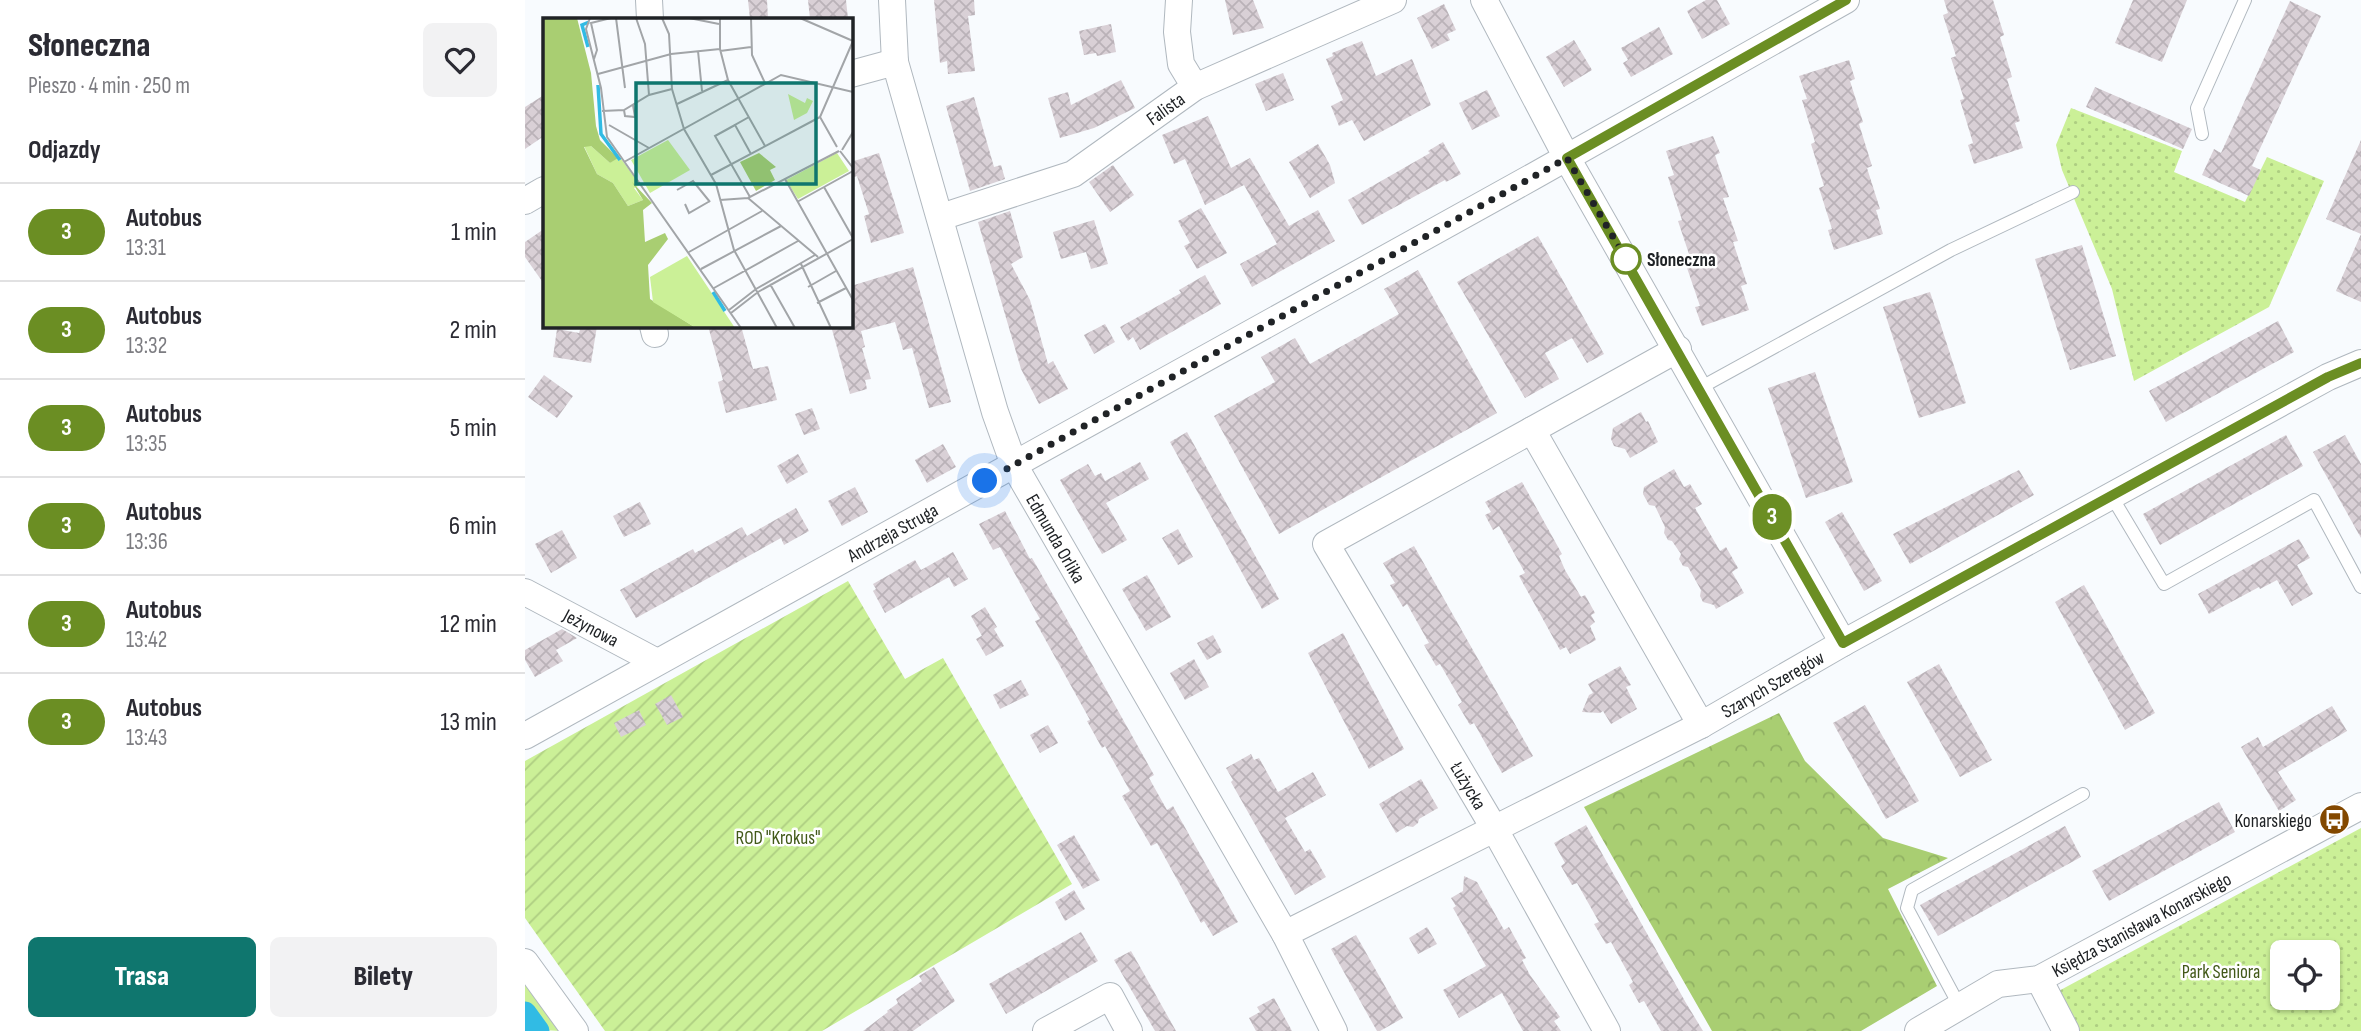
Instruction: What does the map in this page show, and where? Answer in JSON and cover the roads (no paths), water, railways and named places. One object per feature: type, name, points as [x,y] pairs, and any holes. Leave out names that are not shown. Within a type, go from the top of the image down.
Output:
[{"type":"street","points":[[649,0],[650,18]]},
{"type":"street","name":"Edmunda Orlika","points":[[892,0],[895,62],[995,412],[1014,465],[1285,934],[1334,1031]]},
{"type":"street","points":[[1179,0],[1177,32],[1181,64],[1195,87]]},
{"type":"street","name":"Falista","points":[[941,217],[1073,174],[1195,87],[1393,0]]},
{"type":"street","points":[[1484,0],[1567,158],[1843,643]]},
{"type":"street","name":"Andrzeja Struga","points":[[525,736],[1567,158],[1844,0]]},
{"type":"street","points":[[852,74],[895,62]]},
{"type":"street","points":[[525,201],[543,191]]},
{"type":"street","points":[[1532,430],[1678,349]]},
{"type":"street","name":"Szarych Szeregów","points":[[1285,934],[1701,725],[1843,643],[2328,377],[2361,363]]},
{"type":"street","name":"Łużycka","points":[[1532,430],[1326,544],[1494,828],[1607,1031]]},
{"type":"street","name":"Szarych Szeregów","points":[[1532,430],[1701,725]]},
{"type":"street","name":"Jeżynowa","points":[[525,592],[657,662]]},
{"type":"street","name":"Księdza Stanisława Konarskiego","points":[[1918,1031],[1998,984],[2039,979],[2361,806]]},
{"type":"street","points":[[525,962],[575,1031]]},
{"type":"street","points":[[2039,979],[2066,1031]]},
{"type":"street","points":[[1046,1031],[1110,996],[1129,1031]]},
{"type":"lane","points":[[2202,134],[2197,108],[2245,0]]},
{"type":"lane","points":[[1698,389],[1951,250],[2073,192]]},
{"type":"lane","points":[[2112,497],[2164,584],[2314,500],[2361,587]]},
{"type":"lane","points":[[1960,1007],[1907,908],[1912,890],[2083,794]]},
{"type":"waterway","points":[[525,1013],[538,1031]]},
{"type":"place","name":"Słoneczna","points":[[1626,259]]},
{"type":"place","name":"Konarskiego","points":[[2335,820]]},
{"type":"park label","name":"ROD \"Krokus\"","points":[[778,837]]},
{"type":"park label","name":"Park Seniora","points":[[2221,971]]}]
